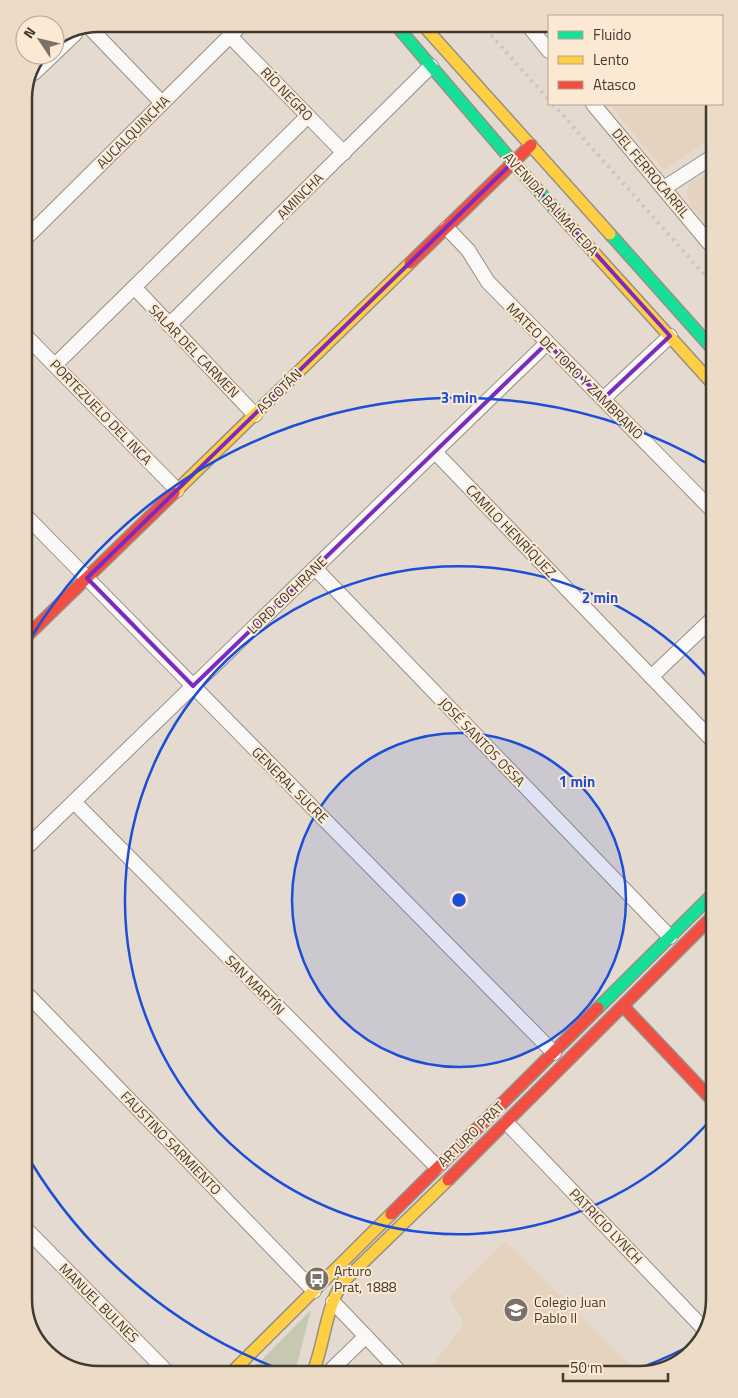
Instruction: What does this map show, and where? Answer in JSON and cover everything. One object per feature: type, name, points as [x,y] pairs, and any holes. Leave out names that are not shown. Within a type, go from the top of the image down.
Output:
[{"type":"main road","name":"AVENIDA BALMACEDA","points":[[402,33],[513,162],[706,376]]},
{"type":"main road","name":"AVENIDA BALMACEDA","points":[[430,33],[706,342]]},
{"type":"main road","name":"ASCOTÁN","points":[[33,631],[531,145]]},
{"type":"main road","name":"ARTURO PRAT","points":[[239,1365],[706,901]]},
{"type":"main road","name":"ARTURO PRAT","points":[[315,1365],[323,1344],[333,1302],[343,1282],[507,1123],[706,923]]},
{"type":"main road","points":[[623,1006],[706,1094]]},
{"type":"street","name":"AUCALQUINCHA","points":[[33,231],[233,32]]},
{"type":"street","points":[[95,33],[162,103]]},
{"type":"street","points":[[534,33],[548,50]]},
{"type":"street","name":"RÍO NEGRO","points":[[230,36],[344,153]]},
{"type":"street","name":"AMINCHA","points":[[169,325],[431,66]]},
{"type":"street","name":"DEL FERROCARRIL","points":[[594,105],[706,238]]},
{"type":"street","points":[[55,365],[308,116]]},
{"type":"street","points":[[664,188],[706,161]]},
{"type":"street","name":"MATEO DE TORO Y ZAMBRANO","points":[[447,228],[468,250],[488,282],[706,504]]},
{"type":"street","name":"SALAR DEL CARMEN","points":[[134,287],[255,415]]},
{"type":"street","points":[[603,399],[670,336]]},
{"type":"street","name":"PORTEZUELO DEL INCA","points":[[33,343],[177,490]]},
{"type":"street","name":"LORD COCHRANE","points":[[32,842],[547,343]]},
{"type":"street","name":"CAMILO HENRÍQUEZ","points":[[435,452],[706,734]]},
{"type":"street","name":"GENERAL SUCRE","points":[[33,523],[554,1053]]},
{"type":"street","name":"JOSÉ SANTOS OSSA","points":[[315,568],[670,937]]},
{"type":"street","points":[[651,677],[706,625]]},
{"type":"street","name":"SAN MARTÍN","points":[[74,802],[437,1167]]},
{"type":"street","name":"FAUSTINO SARMIENTO","points":[[32,999],[314,1291]]},
{"type":"street","name":"PATRICIO LYNCH","points":[[507,1123],[700,1325]]},
{"type":"street","name":"MANUEL BULNES","points":[[32,1235],[160,1365]]},
{"type":"street","points":[[333,1302],[394,1366]]},
{"type":"street","points":[[337,1365],[366,1336]]},
{"type":"highlighted area","points":[[513,162],[670,336],[603,399],[547,343],[193,686],[87,578]]},
{"type":"shaded area","points":[[610,105],[706,105],[706,142],[664,170]]},
{"type":"shaded area","points":[[706,173],[706,224],[692,207],[686,194],[690,183]]},
{"type":"shaded area","name":"Colegio Juan Pablo II","points":[[505,1241],[631,1366],[432,1366],[464,1324],[449,1297]]},
{"type":"green space","points":[[311,1310],[297,1365],[257,1365]]},
{"type":"railway","points":[[489,33],[548,99]]},
{"type":"railway","points":[[554,105],[706,277]]},
{"type":"traffic: fast","points":[[402,33],[561,216]]},
{"type":"traffic: fast","points":[[610,234],[706,342]]},
{"type":"traffic: fast","points":[[598,1008],[706,901]]},
{"type":"traffic: slow","points":[[430,33],[610,234]]},
{"type":"traffic: slow","points":[[561,216],[706,377]]},
{"type":"traffic: slow","points":[[174,493],[410,263]]},
{"type":"traffic: slow","points":[[315,1365],[332,1303],[343,1282],[448,1180]]},
{"type":"traffic: slow","points":[[239,1365],[391,1214]]},
{"type":"traffic: jam","points":[[410,263],[531,145]]},
{"type":"traffic: jam","points":[[33,631],[174,493]]},
{"type":"traffic: jam","points":[[448,1180],[706,923]]},
{"type":"traffic: jam","points":[[623,1006],[706,1094]]},
{"type":"traffic: jam","points":[[391,1214],[598,1008]]},
{"type":"place","name":"Arturo Prat, 1888","points":[[317,1279]]},
{"type":"place","name":"Colegio Juan Pablo II","points":[[516,1310]]}]
